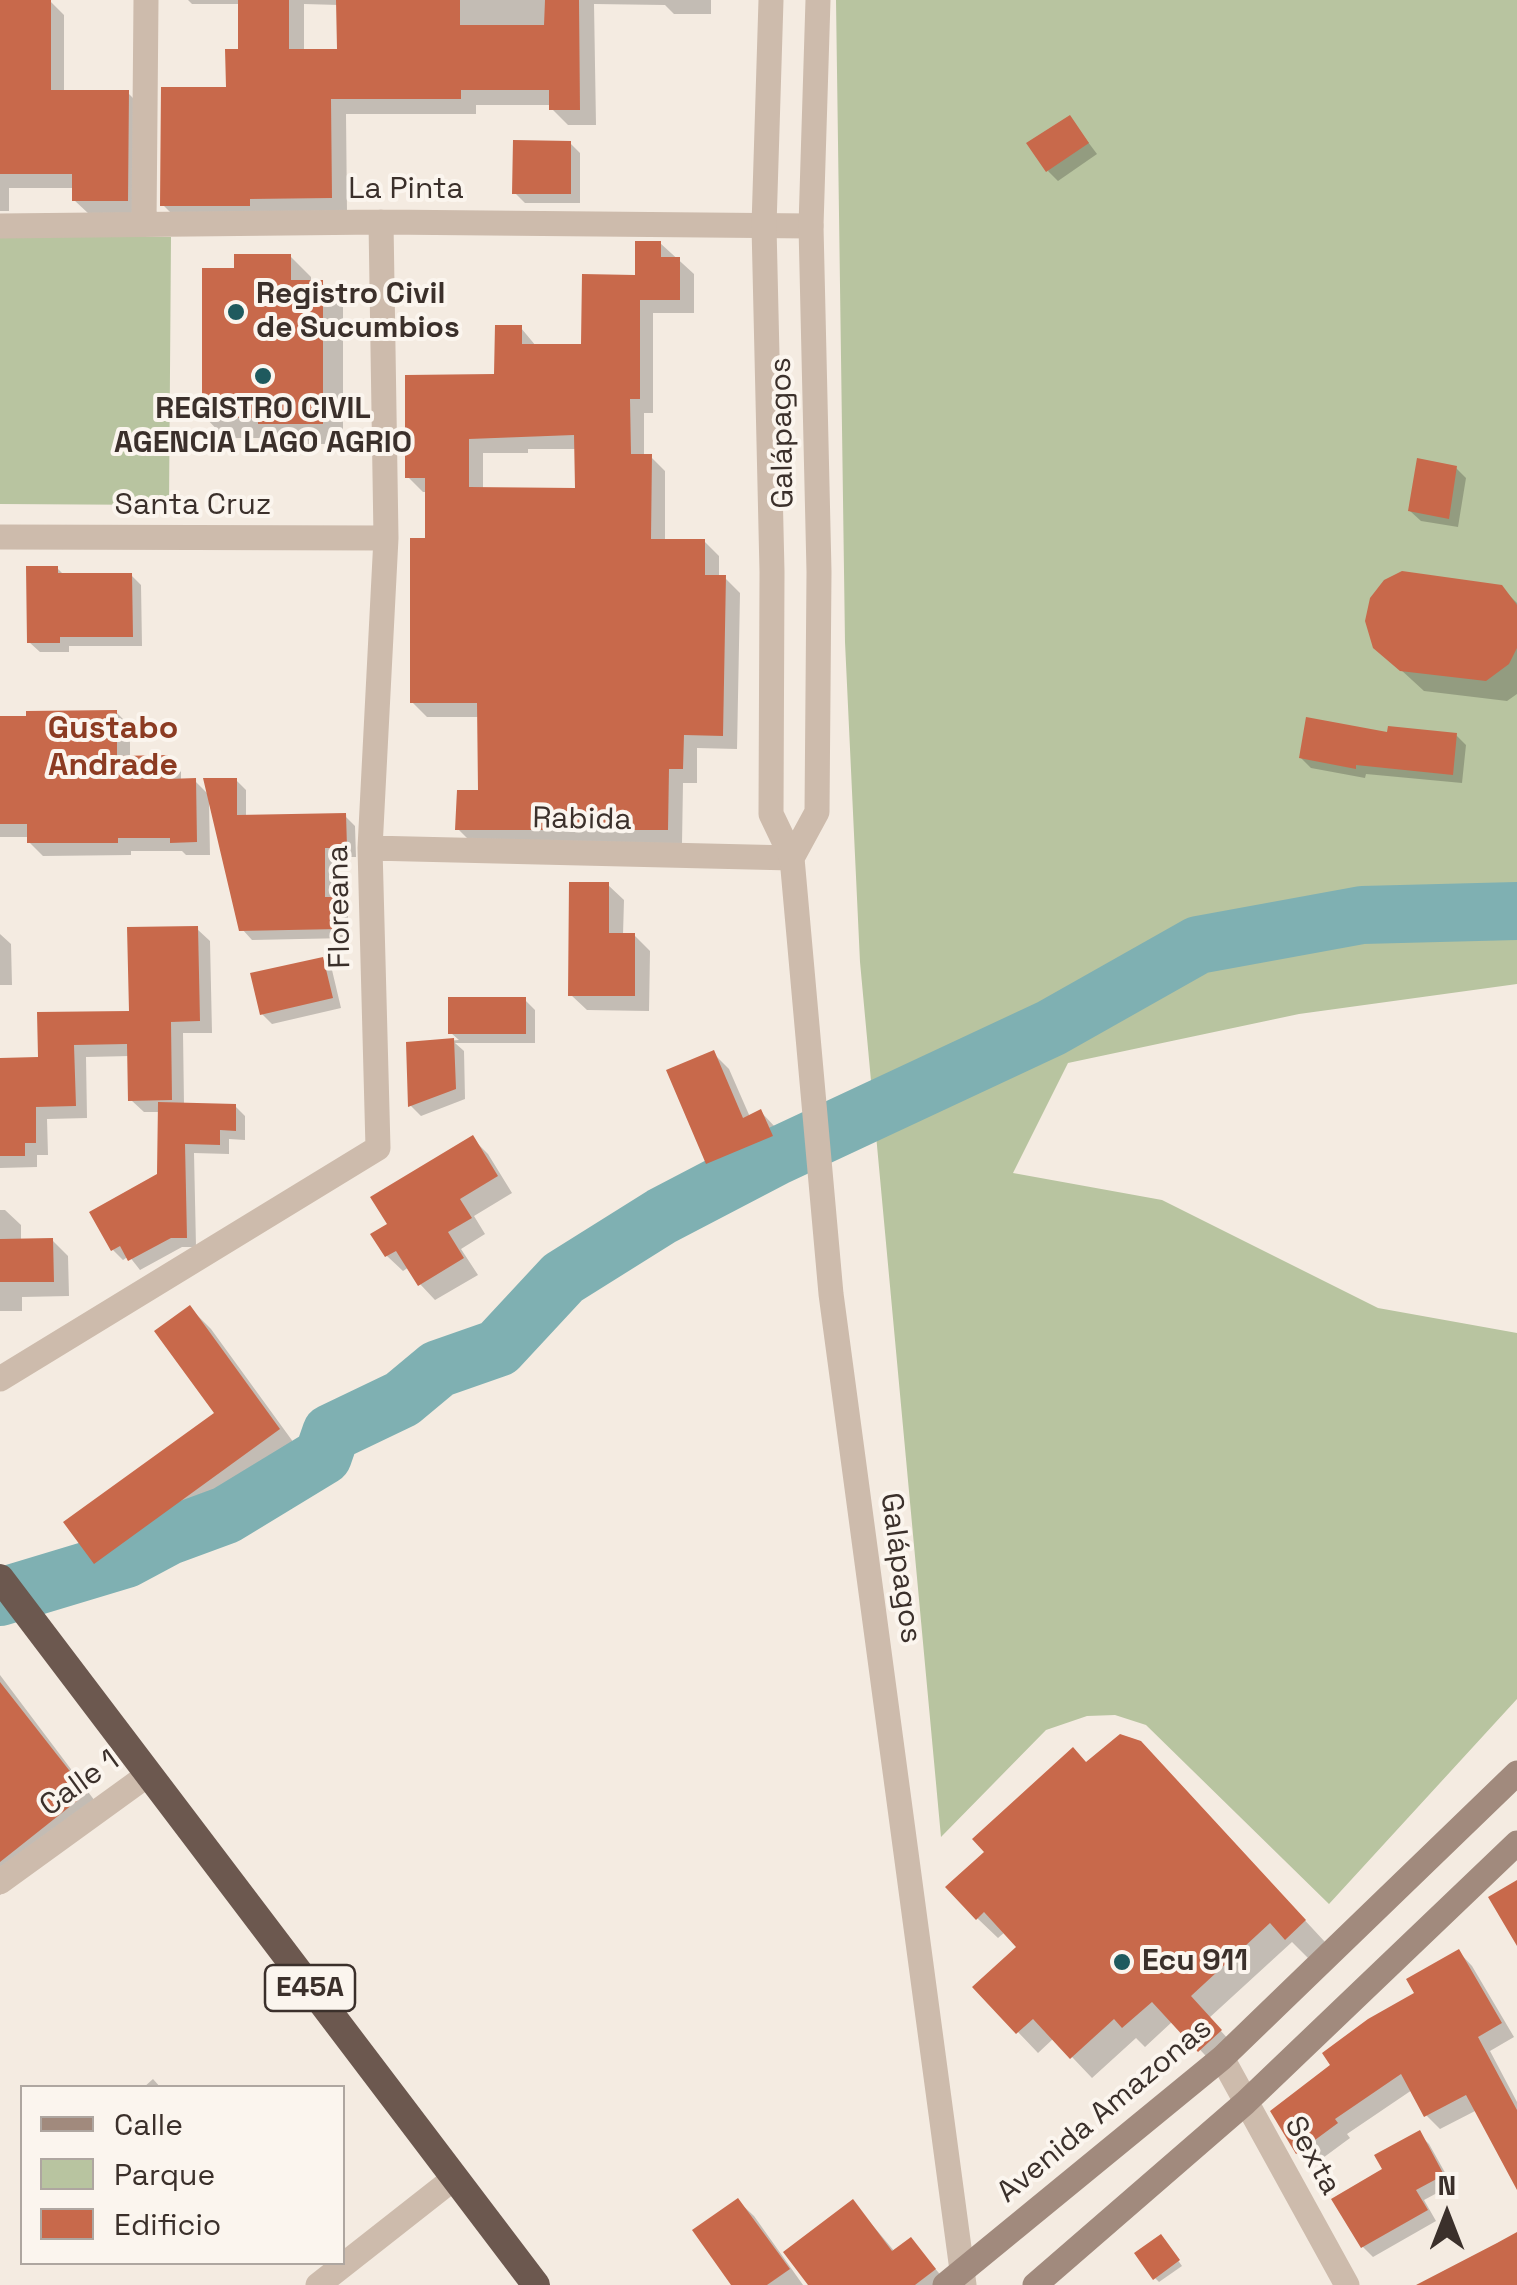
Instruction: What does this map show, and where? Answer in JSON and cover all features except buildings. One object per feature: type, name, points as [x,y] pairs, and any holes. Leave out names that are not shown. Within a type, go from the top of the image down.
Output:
[{"type":"highway","name":"E45A","points":[[0,1578],[536,2285]]},
{"type":"main road","name":"Avenida Amazonas","points":[[957,2281],[1222,2058],[1517,1774]]},
{"type":"main road","points":[[1036,2285],[1245,2102],[1517,1843]]},
{"type":"street","points":[[144,224],[146,0]]},
{"type":"street","name":"Galápagos","points":[[771,0],[764,226],[772,589],[771,814],[792,858],[831,1294],[957,2281]]},
{"type":"street","name":"Galápagos","points":[[792,858],[817,812],[820,606],[811,226],[818,0]]},
{"type":"street","name":"La Pinta","points":[[0,226],[381,222],[811,226]]},
{"type":"street","name":"Floreana","points":[[0,1379],[378,1148],[370,848],[386,538],[381,222]]},
{"type":"street","name":"Santa Cruz","points":[[0,537],[386,538]]},
{"type":"street","name":"Rabida","points":[[370,848],[792,858]]},
{"type":"street","name":"Calle 1","points":[[0,1882],[149,1774]]},
{"type":"street","name":"Sexta","points":[[1222,2058],[1347,2285]]},
{"type":"street","points":[[345,2264],[453,2179]]},
{"type":"street","points":[[318,2285],[343,2265]]},
{"type":"green space","points":[[836,0],[1517,0],[1517,984],[1299,1014],[1068,1063],[1013,1173],[1162,1200],[1378,1308],[1517,1333],[1517,1699],[1329,1904],[1146,1725],[1115,1715],[1087,1716],[1046,1730],[941,1837],[860,962],[845,642]]},
{"type":"green space","points":[[0,237],[171,237],[169,505],[0,504]]},
{"type":"waterway","points":[[0,1597],[126,1559],[169,1536],[226,1515],[323,1456],[331,1433],[402,1399],[438,1369],[498,1348],[563,1278],[662,1216],[775,1157],[1051,1028],[1198,945],[1362,915],[1517,911]]},
{"type":"place","name":"Registro Civil de Sucumbios","points":[[236,312]]},
{"type":"place","name":"REGISTRO CIVIL AGENCIA LAGO AGRIO","points":[[263,376]]},
{"type":"place","name":"Ecu 911","points":[[1122,1962]]},
{"type":"district","name":"Gustabo Andrade","points":[[113,748]]}]
